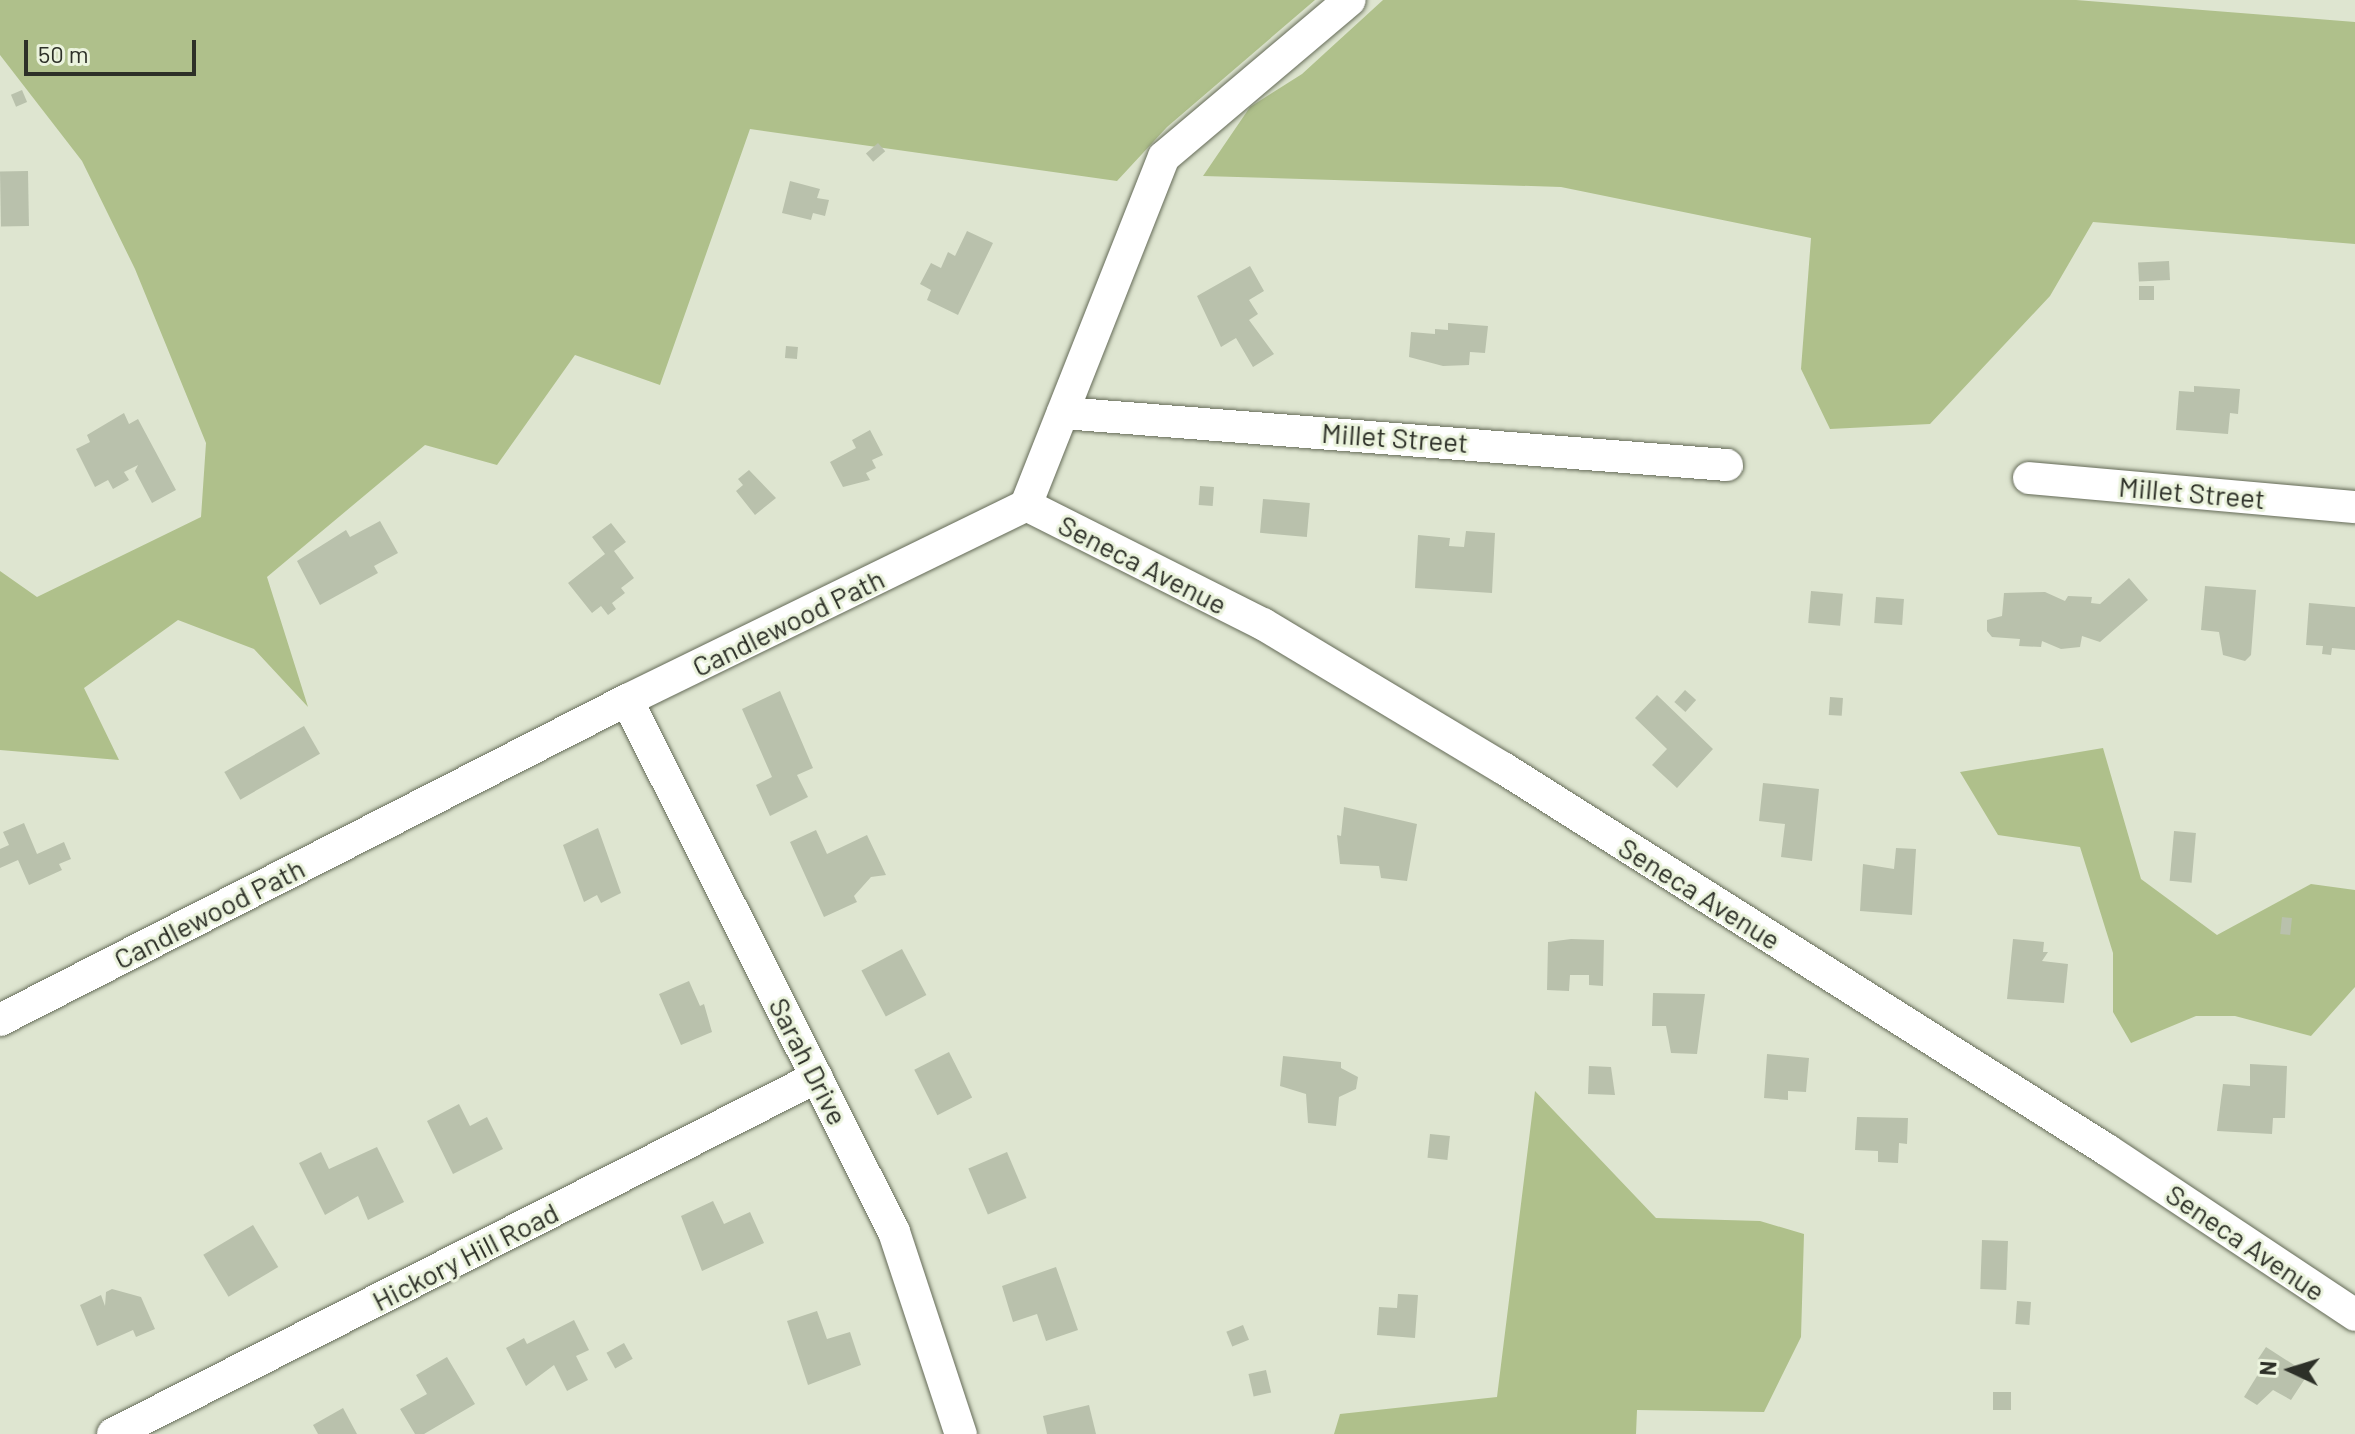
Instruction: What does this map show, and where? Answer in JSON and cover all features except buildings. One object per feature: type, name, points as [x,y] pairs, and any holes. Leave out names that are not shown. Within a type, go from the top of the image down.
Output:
[{"type":"street","points":[[1026,505],[1164,157],[1350,0]]},
{"type":"street","name":"Millet Street","points":[[1063,413],[1727,465]]},
{"type":"street","name":"Millet Street","points":[[2029,478],[2355,507]]},
{"type":"street","name":"Candlewood Path","points":[[0,1020],[627,700],[1026,505]]},
{"type":"street","name":"Seneca Avenue","points":[[1026,505],[1263,624],[1503,768],[2107,1150],[2355,1315]]},
{"type":"street","name":"Sarah Drive","points":[[627,700],[894,1232],[961,1434]]},
{"type":"street","name":"Hickory Hill Road","points":[[113,1434],[817,1077]]},
{"type":"green space","points":[[0,0],[1315,0],[1167,127],[1117,181],[750,129],[660,385],[575,355],[497,465],[425,445],[267,577],[308,707],[254,649],[178,620],[84,688],[119,760],[0,750],[0,571],[37,597],[201,517],[206,443],[135,269],[82,161],[0,55]]},
{"type":"green space","points":[[1383,0],[2076,0],[2355,22],[2355,244],[2093,222],[2050,296],[1930,424],[1830,429],[1801,369],[1811,238],[1561,187],[1203,176],[1250,107],[1302,74]]},
{"type":"green space","points":[[2103,748],[2141,879],[2217,935],[2311,884],[2355,890],[2355,987],[2311,1036],[2235,1016],[2196,1016],[2131,1043],[2113,1012],[2113,953],[2080,847],[1998,835],[1960,772]]},
{"type":"green space","points":[[1535,1091],[1656,1218],[1760,1221],[1804,1234],[1801,1337],[1764,1412],[1637,1410],[1636,1434],[1334,1434],[1340,1414],[1497,1397]]}]
